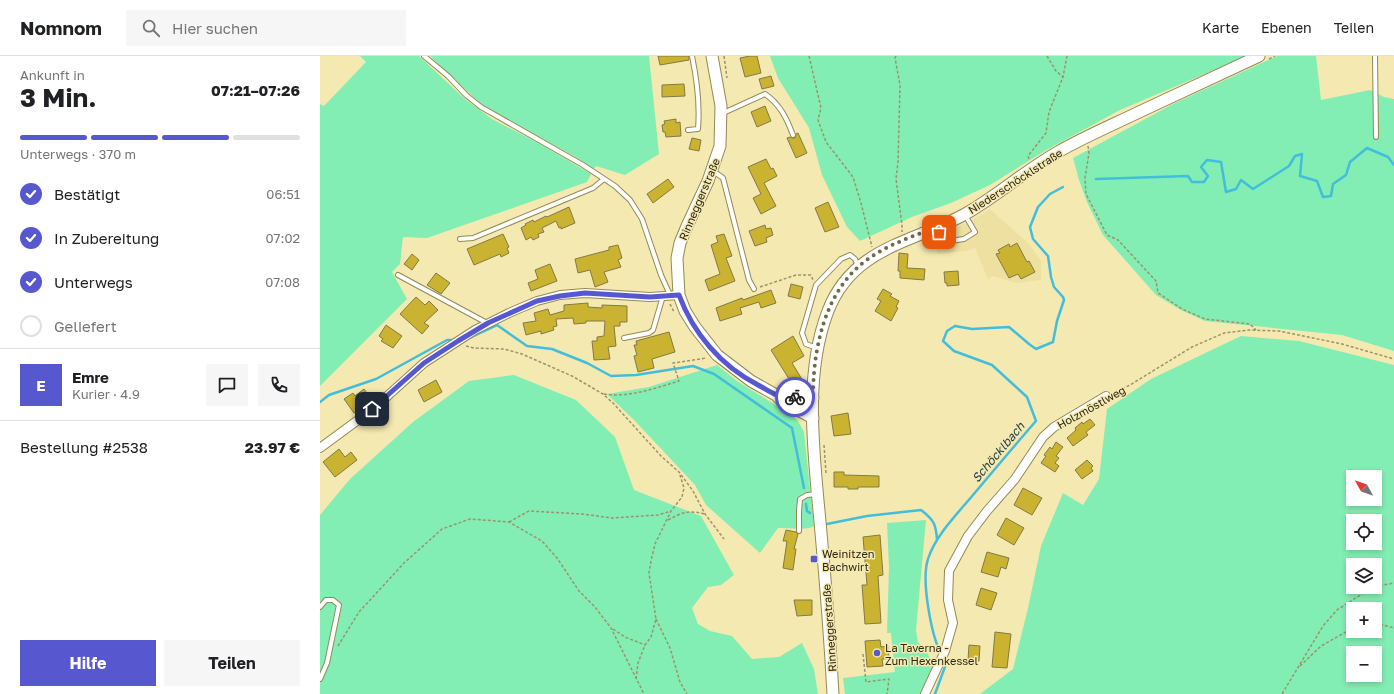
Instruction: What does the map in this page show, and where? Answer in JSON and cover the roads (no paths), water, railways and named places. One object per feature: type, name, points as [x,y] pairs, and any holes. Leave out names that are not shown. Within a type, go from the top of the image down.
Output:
[{"type":"main road","name":"Rinneggerstraße","points":[[712,56],[721,106],[720,146],[712,170],[680,243],[677,258],[677,278],[670,295],[685,311],[694,327],[717,355],[751,381],[776,395],[783,402],[814,418]]},
{"type":"main road","name":"Niederschöcklstraße","points":[[813,398],[813,382],[818,348],[827,313],[834,298],[858,266],[874,255],[901,241],[965,214],[1032,168],[1087,136],[1263,58]]},
{"type":"main road","name":"Rinneggerstraße","points":[[776,395],[798,398],[813,398],[818,493],[826,583],[833,694]]},
{"type":"street","points":[[320,448],[372,409],[424,363],[488,323],[537,301],[585,293],[650,297],[670,295]]},
{"type":"street","name":"Holzmöstlweg","points":[[925,694],[945,651],[953,623],[948,600],[949,571],[968,536],[1028,462],[1043,437],[1054,427],[1106,396]]},
{"type":"lane","name":"Rinneggerstraße","points":[[424,56],[481,107],[571,158],[614,186],[630,200],[642,219],[661,275],[670,295]]},
{"type":"lane","points":[[688,130],[698,130],[699,111],[695,70],[692,56]]},
{"type":"lane","points":[[1375,56],[1376,137]]},
{"type":"lane","points":[[721,114],[765,94],[774,100],[788,121],[794,135]]},
{"type":"lane","points":[[712,170],[723,178],[749,280],[754,289]]},
{"type":"lane","points":[[460,239],[473,238],[586,191],[593,188],[604,179]]},
{"type":"lane","points":[[937,227],[943,242],[964,239],[975,232],[965,214]]},
{"type":"lane","points":[[818,348],[806,344],[802,333],[816,285],[841,259],[850,255],[855,259],[858,266]]},
{"type":"lane","points":[[398,275],[488,323]]},
{"type":"lane","points":[[624,338],[649,333],[653,330],[670,295]]},
{"type":"lane","points":[[799,531],[800,499],[807,495],[818,493]]},
{"type":"lane","points":[[320,607],[326,600],[333,600],[339,605],[327,663],[320,679]]},
{"type":"waterway","name":"Schöcklbach","points":[[1096,179],[1188,176],[1192,182],[1204,182],[1208,176],[1201,167],[1207,160],[1221,162],[1226,192],[1236,189],[1241,180],[1253,189],[1289,166],[1295,156],[1302,154],[1300,176],[1317,181],[1323,197],[1331,196],[1333,184],[1346,175],[1350,162],[1367,148],[1388,157],[1394,165]]},
{"type":"waterway","name":"Schöcklbach","points":[[941,654],[934,634],[926,593],[926,568],[931,550],[941,533],[1036,421],[1027,397],[992,365],[954,351],[943,341],[947,331],[955,326],[972,329],[1009,327],[1036,349],[1053,342],[1057,321],[1064,300],[1054,287],[1048,256],[1033,239],[1030,227],[1038,207],[1050,194],[1063,187]]},
{"type":"waterway","points":[[469,338],[497,325],[527,346],[552,349],[587,363],[611,376],[636,375],[693,366],[714,374],[792,428],[804,488]]},
{"type":"waterway","points":[[320,402],[329,395],[376,379],[447,340],[453,340]]},
{"type":"waterway","points":[[806,504],[807,511],[810,513]]},
{"type":"waterway","points":[[827,524],[867,516],[921,510],[934,523],[937,540]]},
{"type":"waterway","name":"Schöcklbach","points":[[935,694],[946,664],[943,658]]},
{"type":"place","name":"Weinitzen Bachwirt","points":[[814,559]]},
{"type":"place","name":"La Taverna - Zum Hexenkessel","points":[[877,653]]}]
